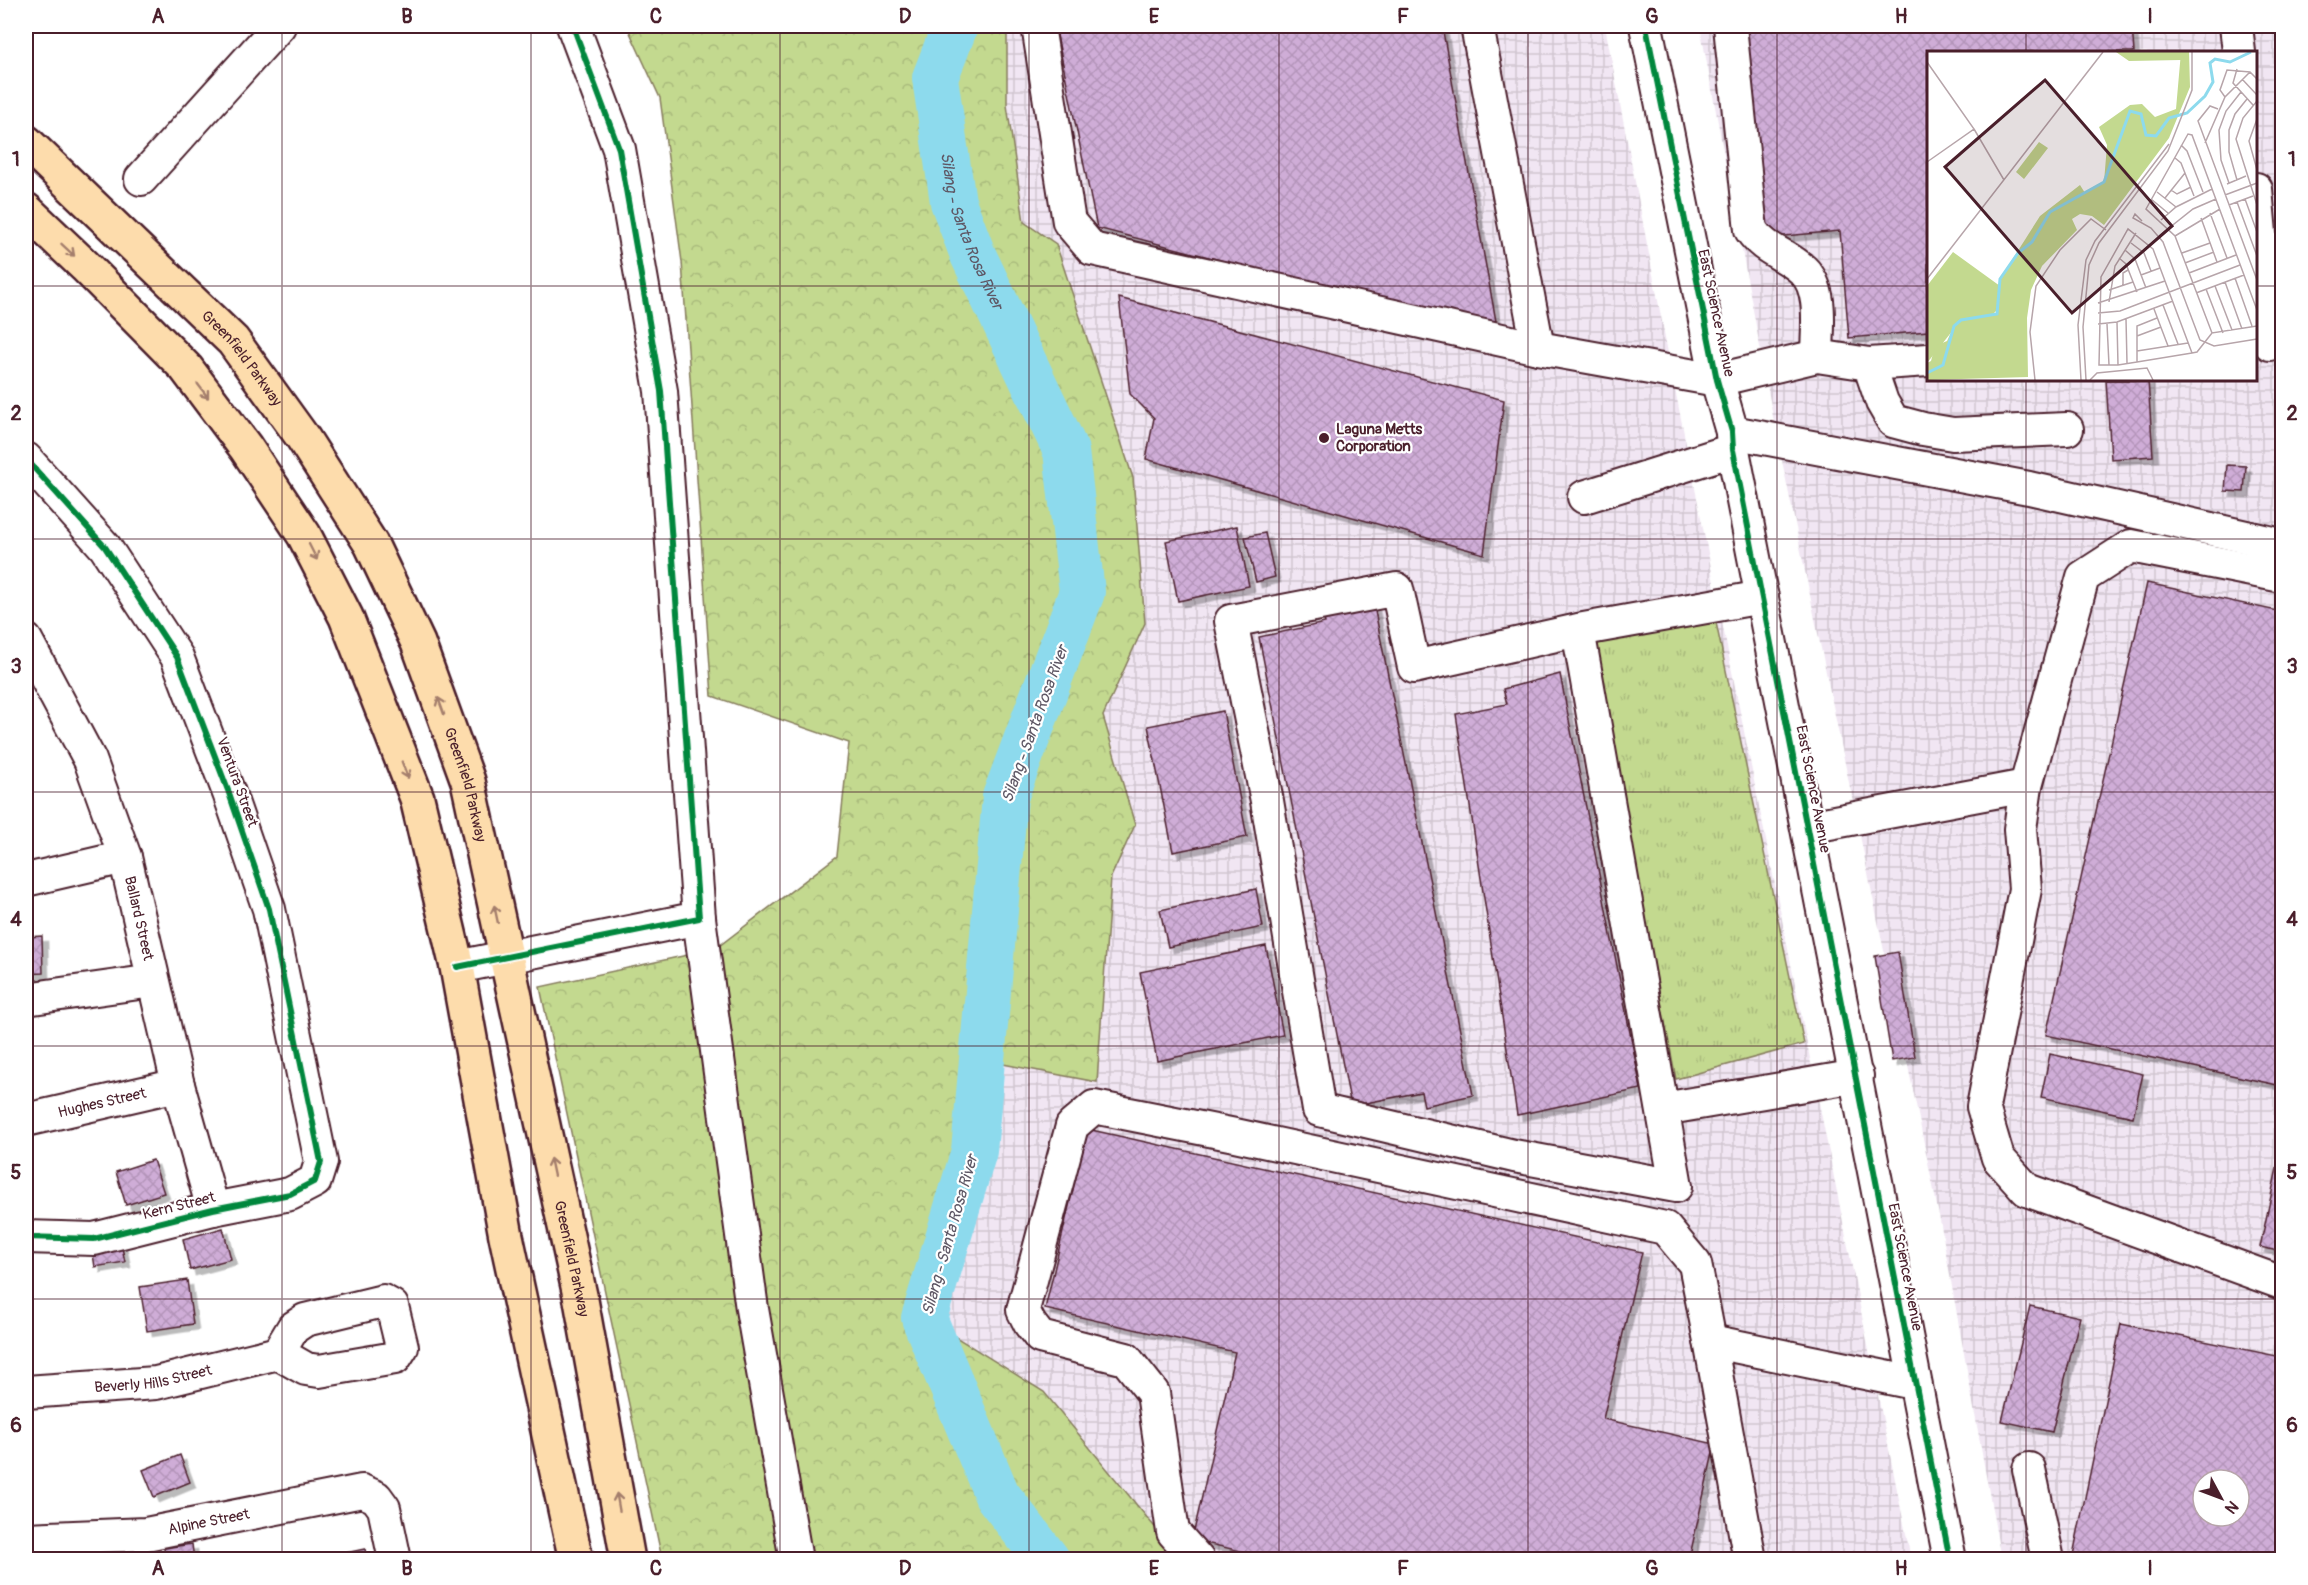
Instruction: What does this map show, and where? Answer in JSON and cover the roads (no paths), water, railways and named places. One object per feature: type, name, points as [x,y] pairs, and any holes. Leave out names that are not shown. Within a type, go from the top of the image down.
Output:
[{"type":"main road","name":"Greenfield Parkway","points":[[26,142],[233,341],[303,438],[371,544],[418,643],[468,781],[581,1300],[628,1560]]},
{"type":"main road","points":[[26,210],[186,368],[246,448],[304,535],[346,617],[417,798],[457,967],[506,1236],[576,1560]]},
{"type":"street","points":[[141,179],[279,26]]},
{"type":"street","points":[[573,26],[619,149],[661,391],[699,918],[752,1310],[796,1560]]},
{"type":"street","points":[[1038,26],[1069,222],[1092,249],[1538,348],[1717,380],[1818,356],[1869,364],[1927,360]]},
{"type":"street","points":[[1477,26],[1538,348]]},
{"type":"street","name":"East Science Avenue","points":[[1646,26],[1717,380],[1732,441],[1950,1560]]},
{"type":"street","points":[[1730,26],[1751,230],[1766,247],[1803,270],[1816,291],[1818,356]]},
{"type":"street","points":[[2236,26],[2239,51]]},
{"type":"street","points":[[2257,200],[2270,344]]},
{"type":"street","points":[[1869,364],[1882,402],[1893,421],[1953,434],[2067,429]]},
{"type":"street","points":[[1584,497],[1732,441],[2029,488],[2283,545]]},
{"type":"street","name":"Ventura Street","points":[[26,459],[105,547],[177,657],[229,793],[269,909],[321,1162]]},
{"type":"street","points":[[2283,576],[2131,546],[2083,577],[2026,786],[2020,829],[2025,889],[1983,1107],[1998,1158],[2027,1190],[2283,1283]]},
{"type":"street","points":[[1578,630],[1676,1186],[1514,1155],[1319,1110],[1267,801],[1231,621],[1397,589],[1414,667],[1578,630],[1762,597]]},
{"type":"street","name":"Ballard Street","points":[[26,640],[90,760],[125,857],[178,1085],[213,1209]]},
{"type":"street","points":[[1808,827],[2026,786]]},
{"type":"street","points":[[26,880],[125,857]]},
{"type":"street","points":[[457,967],[699,918]]},
{"type":"street","points":[[26,999],[153,981]]},
{"type":"street","points":[[1663,1109],[1857,1076]]},
{"type":"street","name":"Hughes Street","points":[[26,1120],[178,1085]]},
{"type":"street","points":[[1198,1560],[1173,1532],[1153,1393],[1126,1359],[1040,1337],[1023,1310],[1072,1126],[1094,1107],[1665,1228],[1695,1264],[1750,1560]]},
{"type":"street","name":"Kern Street","points":[[26,1237],[94,1239],[213,1209],[290,1194],[315,1181],[321,1162]]},
{"type":"street","points":[[1710,1341],[1914,1383]]},
{"type":"street","name":"Beverly Hills Street","points":[[26,1392],[156,1383],[278,1353]]},
{"type":"street","points":[[2029,1469],[2048,1560]]},
{"type":"street","name":"Alpine Street","points":[[26,1539],[146,1547],[362,1491],[376,1497],[384,1508],[396,1560]]},
{"type":"waterway","name":"Silang - Santa Rosa River","points":[[955,26],[935,78],[953,202],[973,255],[1066,451],[1082,592],[1005,797],[974,1151],[924,1318],[997,1495],[1047,1560]]},
{"type":"place","name":"Laguna Metts Corporation","points":[[1324,438]]}]
